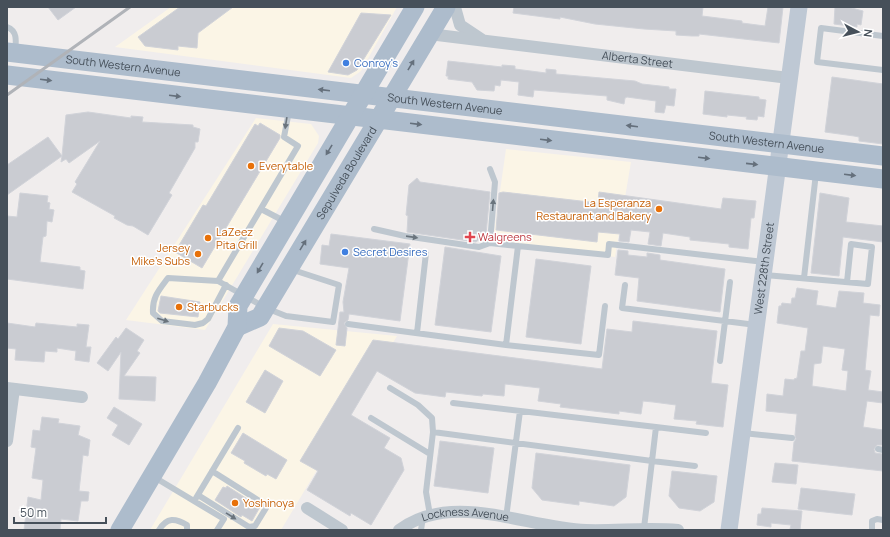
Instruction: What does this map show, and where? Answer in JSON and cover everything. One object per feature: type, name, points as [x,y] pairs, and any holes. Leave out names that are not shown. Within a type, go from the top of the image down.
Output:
[{"type":"main road","points":[[120,530],[207,383],[237,327],[238,306],[348,116],[414,7]]},
{"type":"main road","name":"Sepulveda Boulevard","points":[[237,327],[260,318],[446,7]]},
{"type":"main road","name":"South Western Avenue","points":[[11,52],[391,99],[883,156]]},
{"type":"main road","name":"South Western Avenue","points":[[7,75],[883,179]]},
{"type":"main road","points":[[637,151],[638,142],[645,139],[684,144],[699,141],[708,135]]},
{"type":"street","name":"Alberta Street","points":[[455,7],[460,25],[486,41]]},
{"type":"street","name":"West 228th Street","points":[[729,530],[782,144],[799,7]]},
{"type":"street","name":"Alberta Street","points":[[429,34],[790,78]]},
{"type":"street","points":[[7,441],[10,389],[82,397]]},
{"type":"street","points":[[307,508],[342,530]]},
{"type":"street","name":"Lockness Avenue","points":[[399,530],[426,516],[442,512],[466,511],[506,518],[538,526],[585,530],[678,530]]},
{"type":"lane","points":[[7,28],[15,34],[16,41],[11,52]]},
{"type":"lane","points":[[883,36],[821,28],[817,62],[883,70]]},
{"type":"lane","points":[[218,281],[298,146],[284,138],[289,109]]},
{"type":"lane","points":[[490,169],[495,182],[490,243]]},
{"type":"lane","points":[[804,278],[816,171]]},
{"type":"lane","points":[[261,209],[286,222]]},
{"type":"lane","points":[[374,229],[405,236],[479,247],[490,243],[608,255],[609,244],[764,268],[804,278],[868,284],[872,247],[851,244],[847,282]]},
{"type":"lane","points":[[506,346],[518,246]]},
{"type":"lane","points":[[417,333],[426,253]]},
{"type":"lane","points":[[226,286],[208,319],[203,323],[195,325],[162,321],[153,313],[152,303],[155,294],[168,278],[218,281],[266,308],[286,316],[336,323],[339,284],[289,269]]},
{"type":"lane","points":[[720,361],[730,282]]},
{"type":"lane","points":[[625,285],[622,308],[757,325]]},
{"type":"lane","points":[[348,324],[506,346],[599,355],[605,306]]},
{"type":"lane","points":[[390,388],[418,405],[432,418],[433,432],[426,492],[426,516],[421,530]]},
{"type":"lane","points":[[453,403],[706,433]]},
{"type":"lane","points":[[506,518],[520,411]]},
{"type":"lane","points":[[371,418],[430,454]]},
{"type":"lane","points":[[639,529],[652,460],[656,427]]},
{"type":"lane","points":[[194,501],[238,428]]},
{"type":"lane","points":[[433,432],[695,466]]},
{"type":"lane","points":[[742,432],[792,438]]},
{"type":"lane","points":[[198,495],[249,527],[255,526],[266,508],[264,504],[212,472]]},
{"type":"lane","points":[[152,476],[224,519],[217,530]]},
{"type":"lane","points":[[159,530],[163,523],[169,520],[177,520],[187,525],[187,530]]},
{"type":"lane","points":[[872,530],[872,521],[883,520]]},
{"type":"shaded area","points":[[171,7],[397,7],[361,71],[351,78],[115,47]]},
{"type":"shaded area","points":[[256,118],[311,124],[319,136],[318,143],[205,330],[126,320]]},
{"type":"shaded area","points":[[506,149],[631,162],[615,257],[493,240]]},
{"type":"shaded area","points":[[273,324],[397,336],[281,530],[150,530]]},
{"type":"building","points":[[48,7],[76,7],[58,20]]},
{"type":"building","points":[[180,7],[233,7],[198,33],[197,48],[178,46],[178,50],[145,46],[138,37]]},
{"type":"building","points":[[514,7],[703,7],[702,16],[742,21],[742,23],[765,26],[768,7],[783,7],[779,43],[699,34],[699,36],[676,35],[676,31],[595,24],[560,17],[560,19],[513,13]]},
{"type":"building","points":[[835,7],[848,7],[863,11],[861,25],[857,24],[857,27],[834,24]]},
{"type":"building","points":[[361,13],[391,15],[357,70],[348,75],[328,72]]},
{"type":"building","points":[[448,61],[502,67],[502,65],[515,66],[515,69],[546,73],[546,69],[556,70],[556,74],[635,81],[642,84],[669,87],[669,89],[676,89],[674,106],[666,105],[664,113],[655,112],[656,101],[627,97],[625,98],[624,104],[607,100],[607,96],[534,90],[533,97],[518,95],[519,82],[501,80],[500,86],[495,85],[494,91],[477,90],[472,82],[448,79],[448,76],[446,76]]},
{"type":"building","points":[[832,77],[883,84],[883,144],[859,141],[859,137],[825,132]]},
{"type":"building","points":[[705,91],[759,97],[759,99],[766,100],[764,117],[758,116],[757,120],[746,119],[747,117],[727,115],[727,117],[703,114]]},
{"type":"building","points":[[88,112],[131,118],[131,116],[143,117],[142,122],[193,125],[193,127],[200,129],[198,142],[195,142],[195,148],[169,193],[172,195],[148,235],[133,226],[127,225],[114,218],[115,216],[72,192],[77,184],[75,182],[100,141],[69,163],[66,159],[61,162],[66,115]]},
{"type":"building","points":[[260,123],[280,135],[280,138],[202,268],[175,252],[203,205],[206,206],[255,124],[258,126]]},
{"type":"building","points":[[48,137],[62,156],[7,195],[7,165]]},
{"type":"building","name":"Walgreens","points":[[417,178],[420,182],[490,192],[486,234],[476,242],[407,232],[408,216],[406,215],[409,185]]},
{"type":"building","points":[[503,192],[598,203],[599,192],[721,209],[723,198],[756,201],[754,218],[751,218],[748,249],[729,247],[729,244],[690,240],[690,237],[663,233],[661,246],[648,244],[650,232],[631,230],[629,242],[619,241],[620,234],[598,232],[597,242],[496,230],[499,193]]},
{"type":"building","points":[[20,193],[48,196],[47,202],[50,203],[49,209],[54,210],[52,222],[47,221],[46,236],[43,237],[40,262],[80,267],[80,270],[85,271],[83,289],[7,279],[7,216],[17,217]]},
{"type":"building","points":[[820,193],[849,198],[846,222],[883,226],[883,242],[843,237],[839,276],[811,273]]},
{"type":"building","points":[[331,234],[410,244],[400,321],[349,314],[348,320],[344,323],[347,328],[345,346],[336,345],[340,312],[344,312],[343,302],[349,268],[320,264],[322,245],[329,246]]},
{"type":"building","points":[[445,247],[501,256],[491,332],[435,325]]},
{"type":"building","points":[[618,250],[628,251],[628,255],[647,257],[647,253],[660,255],[660,260],[725,269],[720,312],[637,301],[639,278],[615,275]]},
{"type":"building","points":[[536,259],[591,266],[581,344],[526,337]]},
{"type":"building","points":[[797,288],[818,291],[816,305],[836,308],[839,291],[864,293],[863,303],[880,305],[879,316],[870,315],[865,370],[871,371],[868,390],[883,392],[883,403],[867,401],[863,427],[883,430],[883,445],[877,445],[874,449],[875,453],[883,454],[883,471],[792,461],[794,442],[796,439],[797,414],[766,411],[767,394],[783,396],[785,379],[794,380],[797,378],[801,351],[805,351],[808,328],[777,323],[779,306],[781,306],[782,303],[791,304],[792,298],[795,298]],"holes":[[[823,346],[845,349],[842,370],[848,371],[846,391],[812,386],[814,364],[821,363]]]},
{"type":"building","name":"Starbucks","points":[[161,296],[200,302],[198,317],[160,313],[158,311]]},
{"type":"building","points":[[633,321],[717,331],[711,383],[728,385],[723,427],[696,424],[697,421],[674,419],[676,405],[643,401],[641,414],[619,411],[619,414],[560,407],[561,404],[538,401],[540,388],[505,384],[504,396],[483,394],[482,396],[446,392],[445,397],[415,393],[377,371],[351,415],[390,438],[384,448],[401,458],[404,470],[371,525],[351,513],[350,516],[307,490],[318,471],[300,461],[373,340],[602,369],[607,329],[632,332]]},
{"type":"building","points":[[7,323],[35,327],[36,323],[77,327],[77,324],[89,325],[86,347],[91,347],[89,362],[75,360],[76,351],[57,348],[57,352],[45,351],[44,362],[15,360],[16,349],[7,348]]},
{"type":"building","points":[[126,328],[144,340],[137,351],[140,353],[124,376],[156,377],[155,401],[119,399],[121,352],[108,371],[97,363],[116,337],[118,339]]},
{"type":"building","points":[[279,328],[303,331],[336,350],[320,376],[269,346]]},
{"type":"building","points":[[265,370],[283,381],[265,413],[246,402]]},
{"type":"building","points":[[114,407],[142,424],[129,445],[112,435],[118,425],[107,418]]},
{"type":"building","points":[[42,417],[59,419],[58,423],[80,426],[78,435],[90,440],[88,456],[83,455],[79,491],[89,492],[88,501],[81,501],[78,521],[61,519],[60,530],[24,530],[28,497],[41,500],[43,480],[32,478],[36,448],[31,447],[33,430],[40,431]]},
{"type":"building","points":[[243,433],[287,460],[276,479],[267,474],[266,476],[244,463],[245,461],[231,453]]},
{"type":"building","points":[[440,441],[494,448],[488,493],[434,486]]},
{"type":"building","points":[[536,453],[630,465],[626,497],[614,506],[579,501],[579,505],[542,500],[532,488]]},
{"type":"building","points":[[775,463],[798,465],[796,484],[772,482]]},
{"type":"building","points":[[672,471],[717,476],[714,502],[700,511],[679,508],[669,496]]},
{"type":"building","name":"Yoshinoya","points":[[227,486],[260,507],[252,521],[242,515],[241,517],[215,500],[223,487],[226,488]]},
{"type":"building","points":[[801,488],[855,494],[852,515],[798,509]]},
{"type":"building","points":[[762,508],[802,511],[800,530],[790,529],[791,525],[771,523],[771,527],[757,525],[758,514],[761,514]]},
{"type":"railway","points":[[7,95],[130,7]]},
{"type":"place","name":"Conroy's","points":[[346,63]]},
{"type":"place","name":"Everytable","points":[[251,166]]},
{"type":"place","name":"La Esperanza Restaurant and Bakery","points":[[659,209]]},
{"type":"place","name":"Walgreens","points":[[470,237]]},
{"type":"place","name":"LaZeez Pita Grill","points":[[208,238]]},
{"type":"place","name":"Secret Desires","points":[[345,252]]},
{"type":"place","name":"Jersey Mike's Subs","points":[[198,254]]},
{"type":"place","name":"Starbucks","points":[[179,307]]},
{"type":"place","name":"Yoshinoya","points":[[235,503]]}]
